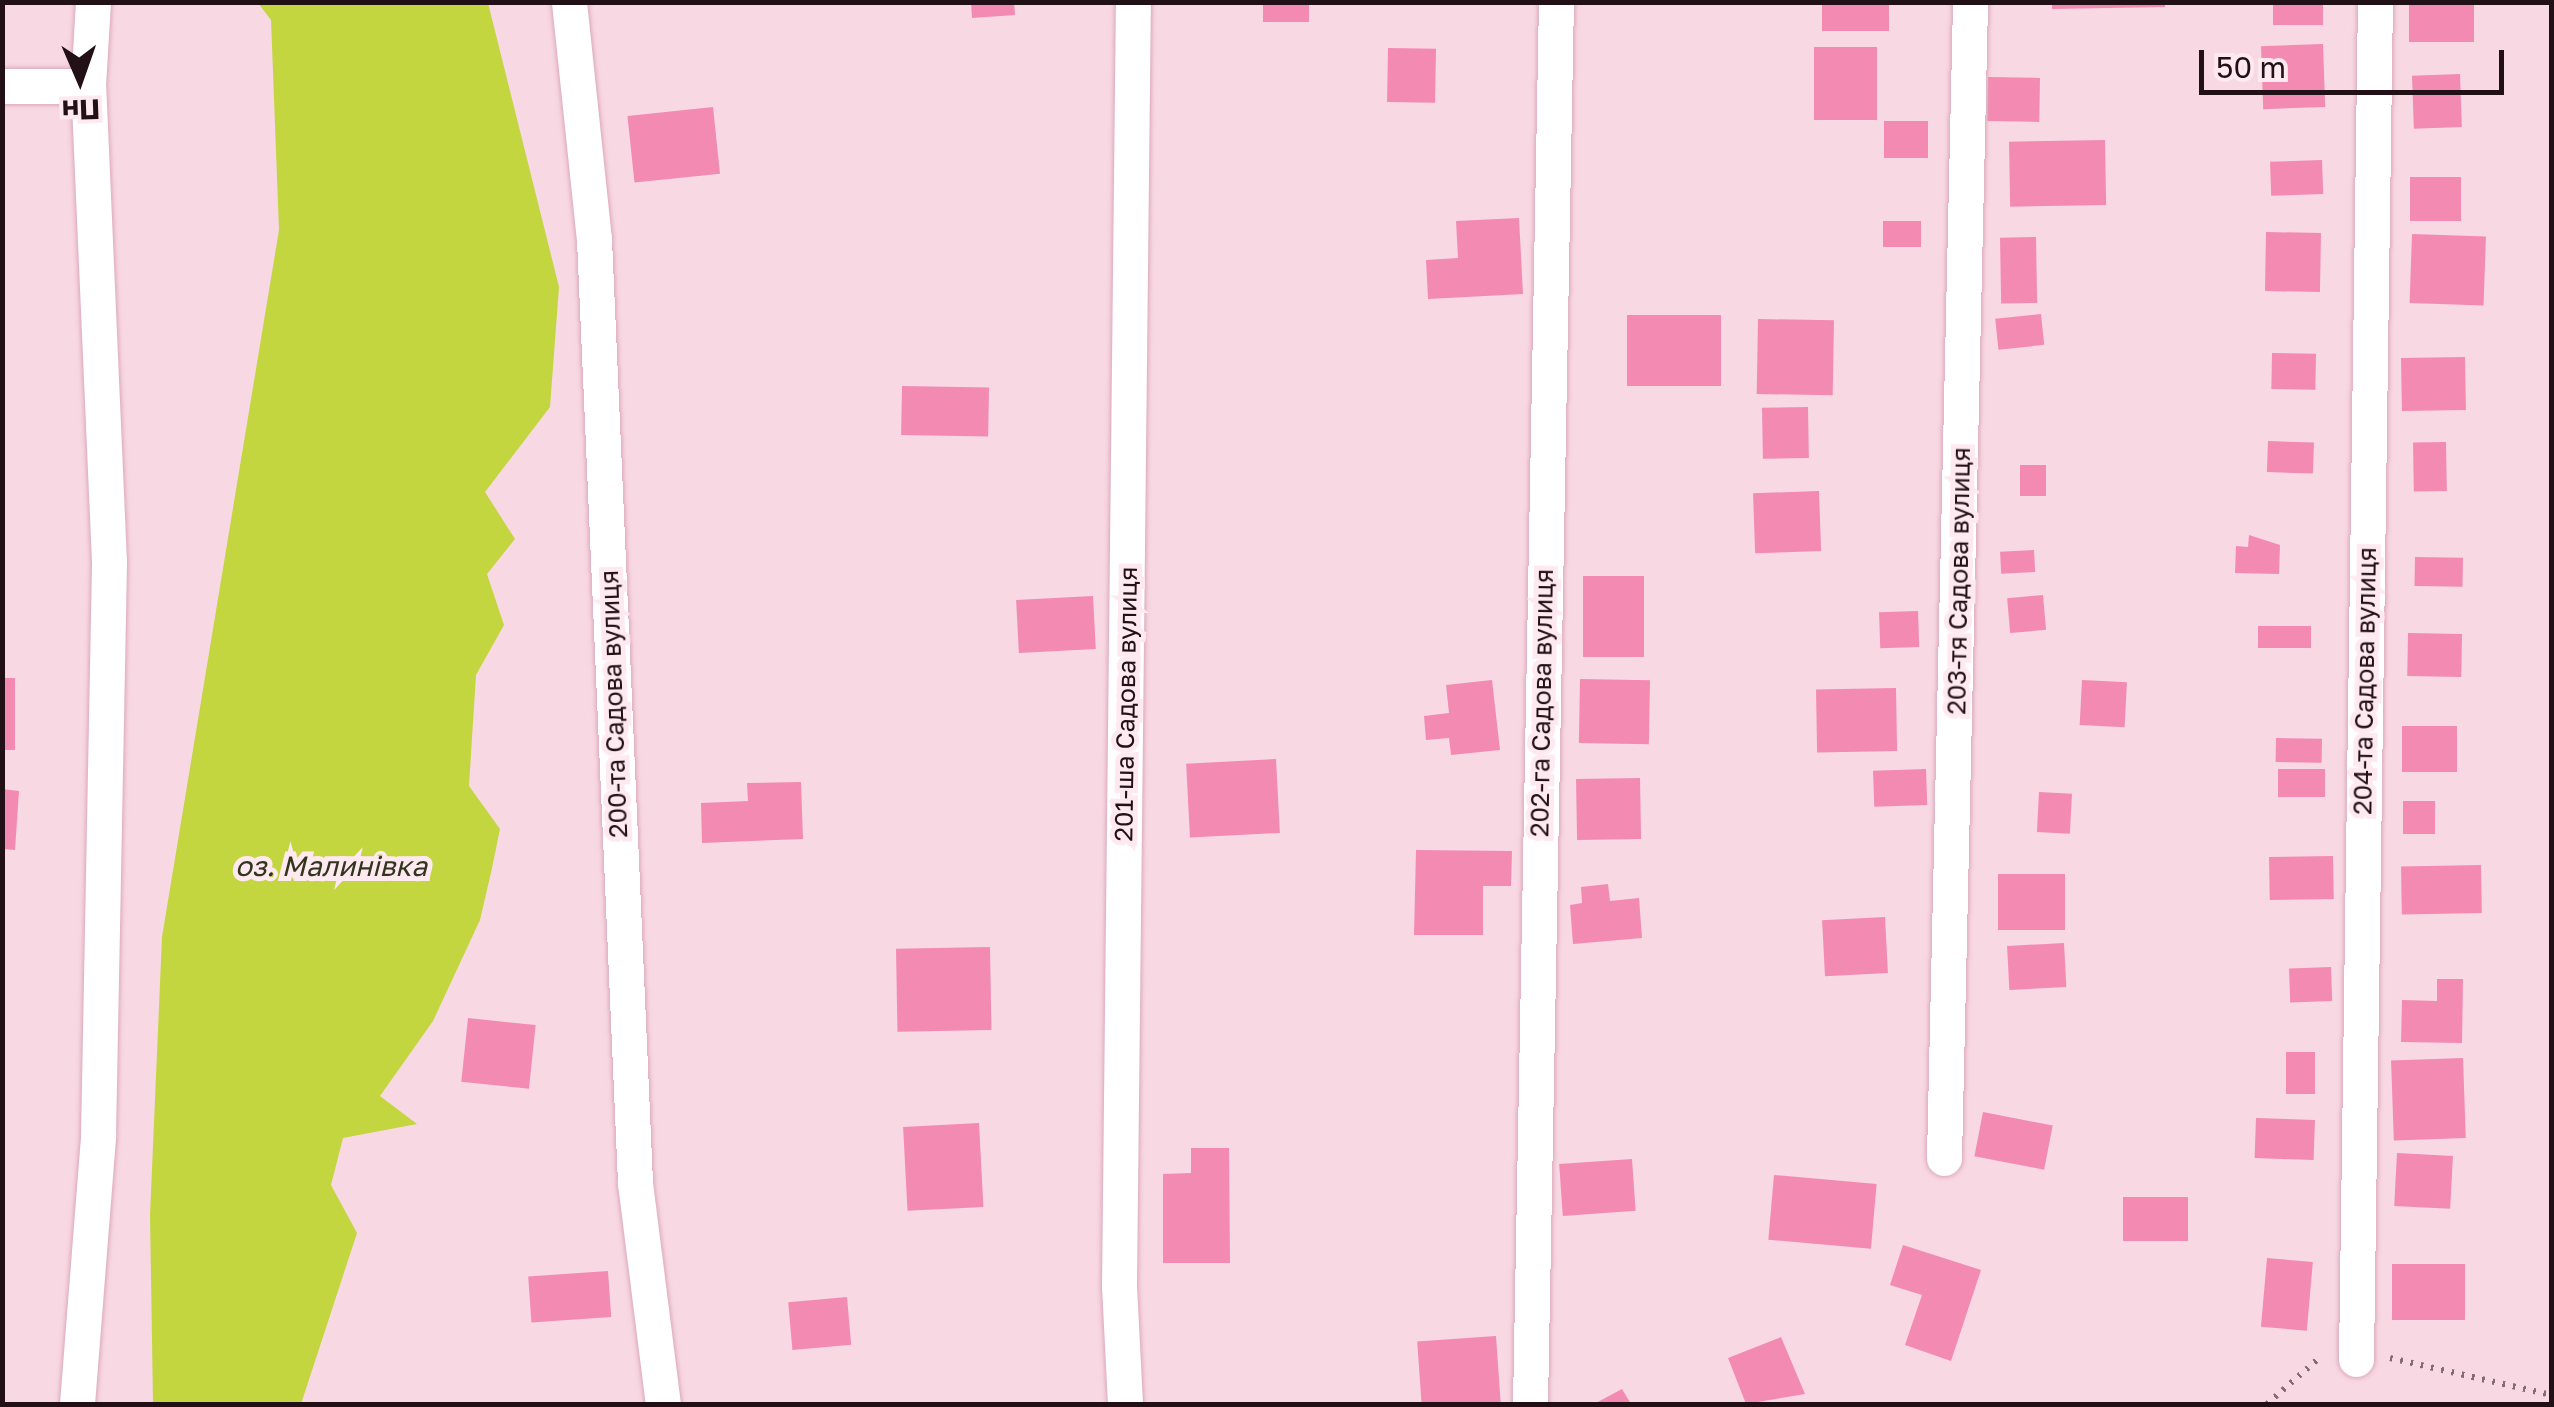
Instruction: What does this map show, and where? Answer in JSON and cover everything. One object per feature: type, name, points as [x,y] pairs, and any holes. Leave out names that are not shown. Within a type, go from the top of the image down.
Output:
[{"type":"street","points":[[77,1404],[98,1136],[109,562],[88,86],[94,2]]},
{"type":"street","name":"200-та Садова вулиця","points":[[569,2],[594,238],[635,1183],[663,1404]]},
{"type":"street","name":"201-ша Садова вулиця","points":[[1125,1404],[1119,1266],[1133,2]]},
{"type":"street","name":"202-га Садова вулиця","points":[[1530,1404],[1556,2]]},
{"type":"street","name":"203-тя Садова вулиця","points":[[1944,1158],[1970,2]]},
{"type":"street","name":"204-та Садова вулиця","points":[[2356,1359],[2374,2]]},
{"type":"street","points":[[2,86],[88,86]]},
{"type":"path","points":[[2267,1404],[2316,1359],[2383,1356],[2552,1394]]},
{"type":"water","name":"оз. Малинівка","points":[[258,3],[488,3],[559,287],[550,407],[485,492],[515,539],[487,574],[504,625],[476,675],[469,786],[500,829],[492,868],[480,920],[433,1021],[380,1096],[417,1124],[343,1138],[331,1185],[357,1233],[301,1404],[153,1404],[150,1215],[162,937],[279,230],[271,20]]},
{"type":"building","points":[[971,2],[1014,2],[1015,15],[972,18]]},
{"type":"building","points":[[1263,2],[1309,2],[1309,22],[1263,22]]},
{"type":"building","points":[[1822,2],[1889,2],[1889,31],[1822,31]]},
{"type":"building","points":[[2052,2],[2165,2],[2165,7],[2052,9]]},
{"type":"building","points":[[2273,2],[2323,2],[2323,25],[2273,25]]},
{"type":"building","points":[[2409,2],[2474,2],[2474,42],[2409,42]]},
{"type":"building","points":[[2323,44],[2325,107],[2263,109],[2261,46]]},
{"type":"building","points":[[1814,47],[1877,47],[1877,120],[1814,120]]},
{"type":"building","points":[[1388,48],[1436,49],[1435,103],[1387,102]]},
{"type":"building","points":[[2460,74],[2462,127],[2414,129],[2412,76]]},
{"type":"building","points":[[1988,77],[2040,78],[2039,122],[1987,121]]},
{"type":"building","points":[[713,107],[720,174],[634,183],[627,116]]},
{"type":"building","points":[[1884,121],[1928,121],[1928,158],[1884,158]]},
{"type":"building","points":[[2105,140],[2106,205],[2010,207],[2009,142]]},
{"type":"building","points":[[2322,160],[2323,194],[2271,196],[2270,162]]},
{"type":"building","points":[[2410,177],[2461,177],[2461,221],[2410,221]]},
{"type":"building","points":[[1519,218],[1523,294],[1428,299],[1426,260],[1458,258],[1456,221]]},
{"type":"building","points":[[1883,221],[1921,221],[1921,247],[1883,247]]},
{"type":"building","points":[[2266,232],[2321,233],[2320,292],[2265,291]]},
{"type":"building","points":[[2412,234],[2486,237],[2484,306],[2410,303]]},
{"type":"building","points":[[2036,237],[2037,303],[2001,304],[2000,238]]},
{"type":"building","points":[[2041,314],[2044,345],[1998,350],[1995,319]]},
{"type":"building","points":[[1627,315],[1721,315],[1721,386],[1627,386]]},
{"type":"building","points":[[1758,319],[1834,320],[1833,395],[1757,394]]},
{"type":"building","points":[[2272,353],[2316,354],[2315,390],[2271,389]]},
{"type":"building","points":[[2465,357],[2466,410],[2402,411],[2401,358]]},
{"type":"building","points":[[902,386],[989,388],[988,437],[901,435]]},
{"type":"building","points":[[1808,407],[1809,458],[1763,459],[1762,408]]},
{"type":"building","points":[[2268,441],[2314,443],[2313,474],[2267,472]]},
{"type":"building","points":[[2446,442],[2447,491],[2414,492],[2413,443]]},
{"type":"building","points":[[2020,465],[2046,465],[2046,496],[2020,496]]},
{"type":"building","points":[[1819,491],[1821,551],[1755,553],[1753,493]]},
{"type":"building","points":[[2249,535],[2280,545],[2279,574],[2235,573],[2236,546],[2248,547]]},
{"type":"building","points":[[2034,550],[2035,572],[2001,574],[2000,552]]},
{"type":"building","points":[[2415,557],[2463,558],[2462,587],[2414,586]]},
{"type":"building","points":[[1583,576],[1644,576],[1644,657],[1583,657]]},
{"type":"building","points":[[2043,595],[2046,630],[2010,633],[2007,598]]},
{"type":"building","points":[[1093,596],[1096,649],[1019,653],[1016,600]]},
{"type":"building","points":[[1918,611],[1919,647],[1880,648],[1879,612]]},
{"type":"building","points":[[2258,626],[2311,626],[2311,648],[2258,648]]},
{"type":"building","points":[[2408,633],[2462,634],[2461,677],[2407,676]]},
{"type":"building","points":[[2,678],[15,678],[15,750],[2,750]]},
{"type":"building","points":[[1580,679],[1650,680],[1649,744],[1579,743]]},
{"type":"building","points":[[1492,680],[1500,750],[1451,755],[1449,738],[1426,740],[1424,716],[1449,713],[1446,685]]},
{"type":"building","points":[[2082,680],[2127,682],[2125,727],[2080,725]]},
{"type":"building","points":[[1896,688],[1897,751],[1817,752],[1816,689]]},
{"type":"building","points":[[2402,726],[2457,726],[2457,772],[2402,772]]},
{"type":"building","points":[[2276,738],[2322,739],[2322,763],[2276,762]]},
{"type":"building","points":[[1276,759],[1280,833],[1190,838],[1186,764]]},
{"type":"building","points":[[1926,769],[1927,805],[1874,807],[1873,771]]},
{"type":"building","points":[[2278,769],[2325,769],[2325,797],[2278,797]]},
{"type":"building","points":[[1640,778],[1641,839],[1577,840],[1576,779]]},
{"type":"building","points":[[801,782],[803,839],[702,843],[701,803],[748,801],[747,783]]},
{"type":"building","points":[[2,789],[19,791],[15,850],[2,849]]},
{"type":"building","points":[[2039,792],[2072,794],[2070,834],[2037,832]]},
{"type":"building","points":[[2403,801],[2435,801],[2435,834],[2403,834]]},
{"type":"building","points":[[1416,850],[1512,851],[1511,886],[1483,886],[1483,935],[1414,935]]},
{"type":"building","points":[[2333,856],[2334,899],[2270,900],[2269,857]]},
{"type":"building","points":[[2481,865],[2482,913],[2402,914],[2401,866]]},
{"type":"building","points":[[1998,874],[2065,874],[2065,930],[1998,930]]},
{"type":"building","points":[[1608,884],[1610,901],[1639,898],[1642,938],[1573,944],[1570,905],[1582,903],[1581,887]]},
{"type":"building","points":[[1885,917],[1888,973],[1825,976],[1822,920]]},
{"type":"building","points":[[2064,943],[2066,987],[2009,990],[2007,946]]},
{"type":"building","points":[[990,947],[991,1030],[897,1032],[896,949]]},
{"type":"building","points":[[2331,967],[2332,1001],[2290,1002],[2289,968]]},
{"type":"building","points":[[2437,979],[2463,979],[2462,1043],[2401,1042],[2402,1000],[2437,1001]]},
{"type":"building","points":[[468,1018],[536,1025],[529,1089],[461,1082]]},
{"type":"building","points":[[2286,1052],[2315,1052],[2315,1094],[2286,1094]]},
{"type":"building","points":[[2463,1058],[2466,1138],[2394,1140],[2391,1061]]},
{"type":"building","points":[[1983,1112],[2053,1126],[2044,1170],[1974,1156]]},
{"type":"building","points":[[2256,1118],[2315,1120],[2314,1160],[2255,1158]]},
{"type":"building","points":[[979,1123],[983,1207],[908,1211],[903,1127]]},
{"type":"building","points":[[1191,1148],[1229,1148],[1230,1263],[1163,1263],[1163,1174],[1191,1173]]},
{"type":"building","points":[[2397,1153],[2453,1156],[2450,1209],[2394,1206]]},
{"type":"building","points":[[1632,1159],[1636,1211],[1563,1216],[1559,1164]]},
{"type":"building","points":[[1774,1175],[1877,1184],[1871,1249],[1768,1240]]},
{"type":"building","points":[[2123,1197],[2188,1197],[2188,1241],[2123,1241]]},
{"type":"building","points":[[1903,1245],[1981,1270],[1951,1361],[1905,1345],[1922,1295],[1890,1285]]},
{"type":"building","points":[[2267,1258],[2313,1262],[2307,1331],[2261,1327]]},
{"type":"building","points":[[2392,1264],[2465,1264],[2465,1320],[2392,1320]]},
{"type":"building","points":[[608,1271],[611,1317],[531,1322],[528,1277]]},
{"type":"building","points":[[847,1297],[851,1345],[792,1350],[788,1302]]},
{"type":"building","points":[[1496,1336],[1501,1404],[1422,1404],[1417,1342]]},
{"type":"building","points":[[1781,1337],[1805,1394],[1746,1404],[1728,1358]]},
{"type":"building","points":[[1622,1389],[1631,1404],[1594,1404]]}]
